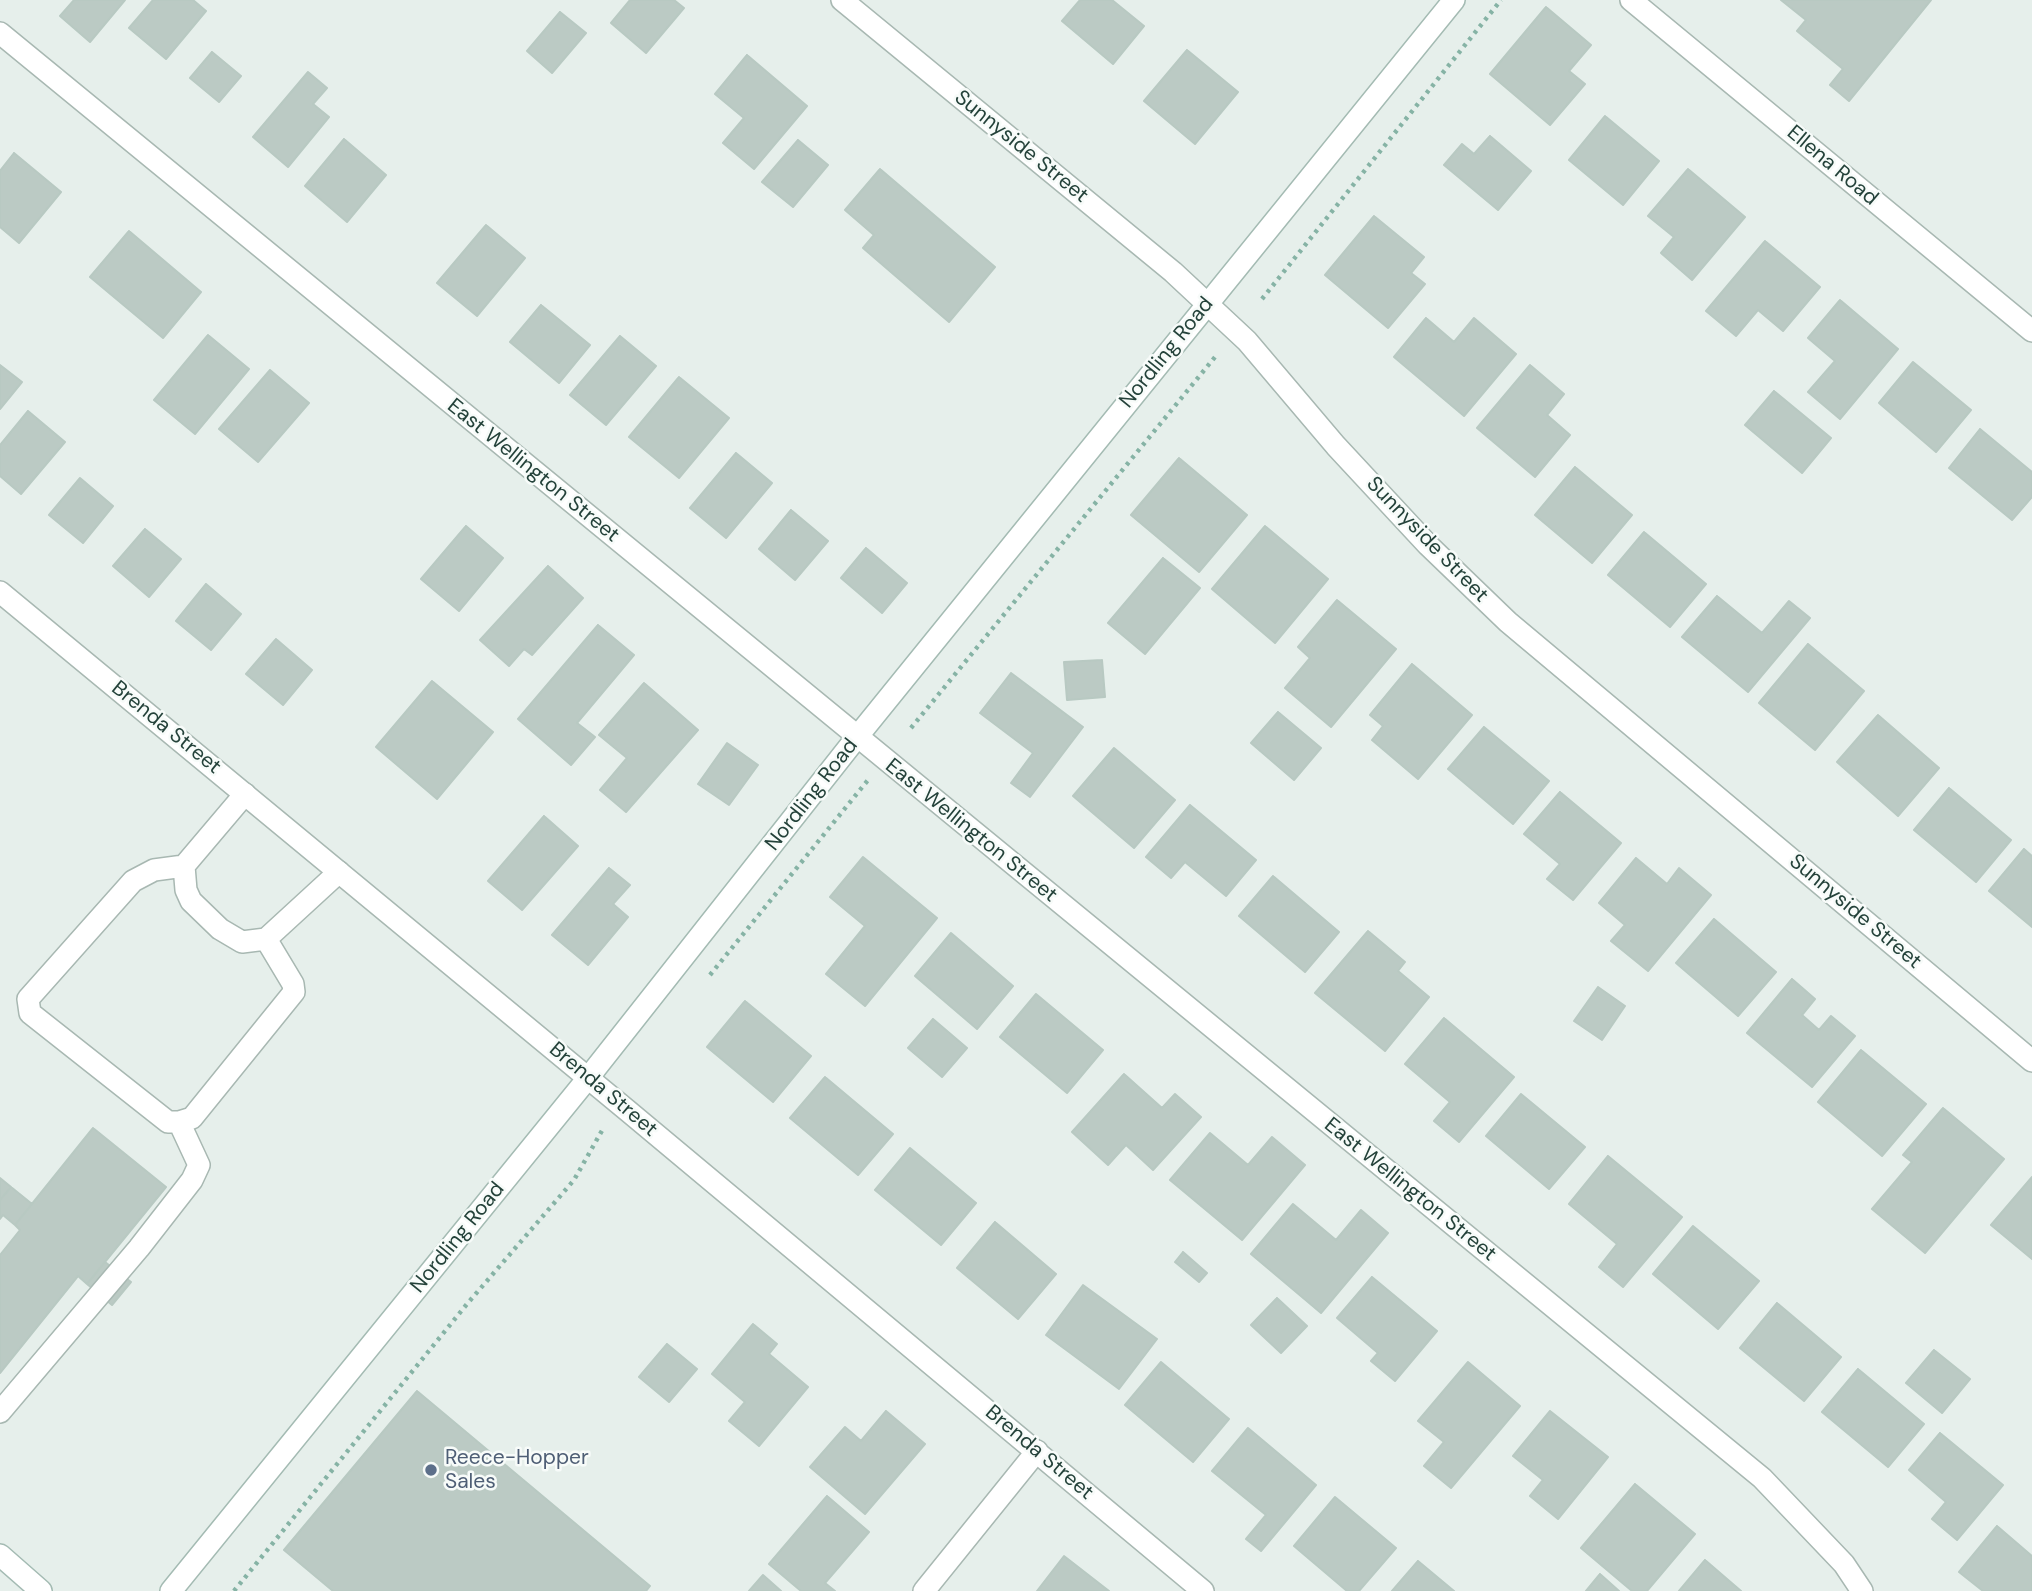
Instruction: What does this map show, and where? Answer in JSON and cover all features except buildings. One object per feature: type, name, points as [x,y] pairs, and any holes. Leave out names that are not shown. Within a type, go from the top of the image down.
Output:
[{"type":"street","name":"Sunnyside Street","points":[[842,0],[1173,272],[1247,341],[1336,446],[1428,545],[1508,622],[2032,1061]]},
{"type":"street","name":"Nordling Road","points":[[171,1591],[588,1078],[857,737],[1454,0]]},
{"type":"street","name":"Ellena Road","points":[[1631,0],[2032,331]]},
{"type":"street","name":"East Wellington Street","points":[[0,33],[1762,1478],[1844,1564],[1862,1591]]},
{"type":"street","name":"Brenda Street","points":[[0,592],[1203,1591]]},
{"type":"street","points":[[245,794],[184,866],[154,870],[132,881],[28,999],[30,1013],[167,1122],[192,1118],[294,992],[293,984],[266,939]]},
{"type":"street","points":[[184,866],[186,890],[191,901],[220,929],[242,942],[266,939],[339,872]]},
{"type":"street","points":[[0,1412],[139,1248],[192,1180],[199,1165],[179,1122]]},
{"type":"street","points":[[924,1591],[1037,1451]]},
{"type":"street","points":[[0,1555],[41,1591]]},
{"type":"path","points":[[1262,299],[1501,0]]},
{"type":"path","points":[[911,728],[1215,357]]},
{"type":"path","points":[[702,985],[869,780]]},
{"type":"path","points":[[234,1591],[467,1304],[574,1180],[609,1116]]},
{"type":"place","name":"Reece-Hopper Sales","points":[[431,1470]]}]
